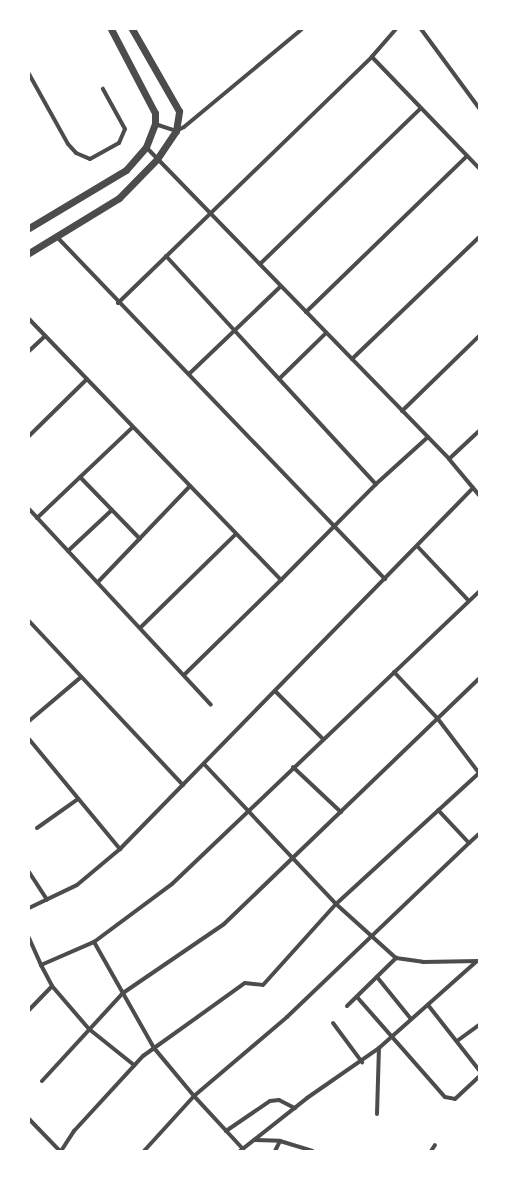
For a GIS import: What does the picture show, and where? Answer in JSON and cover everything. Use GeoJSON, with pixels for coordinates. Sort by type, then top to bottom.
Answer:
{"type":"FeatureCollection","features":[{"type":"Feature","properties":{"kind":"street"},"geometry":{"type":"LineString","coordinates":[[29,228],[126,170],[146,147],[155,124],[155,113],[140,78],[111,29]]}},
{"type":"Feature","properties":{"kind":"street"},"geometry":{"type":"LineString","coordinates":[[132,29],[179,111],[176,131]]}},
{"type":"Feature","properties":{"kind":"street"},"geometry":{"type":"LineString","coordinates":[[29,253],[119,198],[157,159],[176,131],[197,118],[302,29]]}},
{"type":"Feature","properties":{"kind":"street"},"geometry":{"type":"LineString","coordinates":[[118,303],[372,57],[396,29]]}},
{"type":"Feature","properties":{"kind":"street"},"geometry":{"type":"LineString","coordinates":[[420,29],[479,108]]}},
{"type":"Feature","properties":{"kind":"street"},"geometry":{"type":"LineString","coordinates":[[372,57],[479,168]]}},
{"type":"Feature","properties":{"kind":"street"},"geometry":{"type":"LineString","coordinates":[[29,74],[68,144],[76,154],[90,159],[119,143],[125,129],[103,89]]}},
{"type":"Feature","properties":{"kind":"street"},"geometry":{"type":"LineString","coordinates":[[260,264],[421,108]]}},
{"type":"Feature","properties":{"kind":"street"},"geometry":{"type":"LineString","coordinates":[[155,124],[176,131]]}},
{"type":"Feature","properties":{"kind":"street"},"geometry":{"type":"LineString","coordinates":[[146,147],[428,437],[449,459],[479,495]]}},
{"type":"Feature","properties":{"kind":"street"},"geometry":{"type":"LineString","coordinates":[[306,312],[468,156]]}},
{"type":"Feature","properties":{"kind":"street"},"geometry":{"type":"LineString","coordinates":[[57,237],[118,303],[189,374],[385,579]]}},
{"type":"Feature","properties":{"kind":"street"},"geometry":{"type":"LineString","coordinates":[[352,359],[479,237]]}},
{"type":"Feature","properties":{"kind":"street"},"geometry":{"type":"LineString","coordinates":[[166,256],[376,484]]}},
{"type":"Feature","properties":{"kind":"street"},"geometry":{"type":"LineString","coordinates":[[189,374],[281,286]]}},
{"type":"Feature","properties":{"kind":"street"},"geometry":{"type":"LineString","coordinates":[[29,319],[281,580]]}},
{"type":"Feature","properties":{"kind":"street"},"geometry":{"type":"LineString","coordinates":[[279,379],[326,333]]}},
{"type":"Feature","properties":{"kind":"street"},"geometry":{"type":"LineString","coordinates":[[29,351],[45,336]]}},
{"type":"Feature","properties":{"kind":"street"},"geometry":{"type":"LineString","coordinates":[[402,411],[479,336]]}},
{"type":"Feature","properties":{"kind":"street"},"geometry":{"type":"LineString","coordinates":[[29,436],[87,379]]}},
{"type":"Feature","properties":{"kind":"street"},"geometry":{"type":"LineString","coordinates":[[37,518],[133,427]]}},
{"type":"Feature","properties":{"kind":"street"},"geometry":{"type":"LineString","coordinates":[[449,459],[479,431]]}},
{"type":"Feature","properties":{"kind":"street"},"geometry":{"type":"LineString","coordinates":[[185,674],[376,484],[428,437]]}},
{"type":"Feature","properties":{"kind":"street"},"geometry":{"type":"LineString","coordinates":[[80,477],[140,539]]}},
{"type":"Feature","properties":{"kind":"street"},"geometry":{"type":"LineString","coordinates":[[98,582],[190,486]]}},
{"type":"Feature","properties":{"kind":"street"},"geometry":{"type":"LineString","coordinates":[[29,908],[77,885],[120,849],[276,692],[473,488]]}},
{"type":"Feature","properties":{"kind":"street"},"geometry":{"type":"LineString","coordinates":[[29,509],[185,674],[211,705]]}},
{"type":"Feature","properties":{"kind":"street"},"geometry":{"type":"LineString","coordinates":[[68,551],[112,510]]}},
{"type":"Feature","properties":{"kind":"street"},"geometry":{"type":"LineString","coordinates":[[141,628],[236,534]]}},
{"type":"Feature","properties":{"kind":"street"},"geometry":{"type":"LineString","coordinates":[[418,546],[470,600]]}},
{"type":"Feature","properties":{"kind":"street"},"geometry":{"type":"LineString","coordinates":[[41,965],[94,942],[172,884],[293,767],[479,592]]}},
{"type":"Feature","properties":{"kind":"street"},"geometry":{"type":"LineString","coordinates":[[29,621],[183,785]]}},
{"type":"Feature","properties":{"kind":"street"},"geometry":{"type":"LineString","coordinates":[[29,1119],[61,1151],[74,1131],[134,1065],[154,1048],[245,983],[264,985],[336,904],[479,773],[438,719],[394,672]]}},
{"type":"Feature","properties":{"kind":"street"},"geometry":{"type":"LineString","coordinates":[[29,721],[81,676]]}},
{"type":"Feature","properties":{"kind":"street"},"geometry":{"type":"LineString","coordinates":[[42,1082],[123,992],[224,924],[479,679]]}},
{"type":"Feature","properties":{"kind":"street"},"geometry":{"type":"LineString","coordinates":[[276,692],[323,739]]}},
{"type":"Feature","properties":{"kind":"street"},"geometry":{"type":"LineString","coordinates":[[29,739],[120,849]]}},
{"type":"Feature","properties":{"kind":"street"},"geometry":{"type":"LineString","coordinates":[[204,764],[336,904],[369,937],[396,958],[423,962],[478,961]]}},
{"type":"Feature","properties":{"kind":"street"},"geometry":{"type":"LineString","coordinates":[[293,767],[341,812]]}},
{"type":"Feature","properties":{"kind":"street"},"geometry":{"type":"LineString","coordinates":[[37,828],[78,799]]}},
{"type":"Feature","properties":{"kind":"street"},"geometry":{"type":"LineString","coordinates":[[438,810],[469,843]]}},
{"type":"Feature","properties":{"kind":"street"},"geometry":{"type":"LineString","coordinates":[[144,1151],[194,1096],[287,1017],[369,937],[479,834]]}},
{"type":"Feature","properties":{"kind":"street"},"geometry":{"type":"LineString","coordinates":[[29,872],[47,900]]}},
{"type":"Feature","properties":{"kind":"street"},"geometry":{"type":"LineString","coordinates":[[29,938],[52,986],[89,1029],[134,1065]]}},
{"type":"Feature","properties":{"kind":"street"},"geometry":{"type":"LineString","coordinates":[[94,942],[154,1048],[242,1150],[295,1108],[362,1062],[478,961]]}},
{"type":"Feature","properties":{"kind":"street"},"geometry":{"type":"LineString","coordinates":[[347,1006],[396,958]]}},
{"type":"Feature","properties":{"kind":"street"},"geometry":{"type":"LineString","coordinates":[[377,977],[411,1019]]}},
{"type":"Feature","properties":{"kind":"street"},"geometry":{"type":"LineString","coordinates":[[29,1010],[52,986]]}},
{"type":"Feature","properties":{"kind":"street"},"geometry":{"type":"LineString","coordinates":[[356,997],[451,1100],[479,1077]]}},
{"type":"Feature","properties":{"kind":"street"},"geometry":{"type":"LineString","coordinates":[[428,1005],[479,1070]]}},
{"type":"Feature","properties":{"kind":"street"},"geometry":{"type":"LineString","coordinates":[[333,1023],[362,1062]]}},
{"type":"Feature","properties":{"kind":"street"},"geometry":{"type":"LineString","coordinates":[[457,1041],[479,1025]]}},
{"type":"Feature","properties":{"kind":"street"},"geometry":{"type":"LineString","coordinates":[[377,1114],[379,1048]]}},
{"type":"Feature","properties":{"kind":"street"},"geometry":{"type":"LineString","coordinates":[[226,1131],[270,1101],[279,1100],[295,1108]]}},
{"type":"Feature","properties":{"kind":"street"},"geometry":{"type":"LineString","coordinates":[[255,1140],[280,1141],[312,1151]]}},
{"type":"Feature","properties":{"kind":"street"},"geometry":{"type":"LineString","coordinates":[[276,1151],[280,1141]]}},
{"type":"Feature","properties":{"kind":"street"},"geometry":{"type":"LineString","coordinates":[[431,1151],[435,1145]]}}]}
